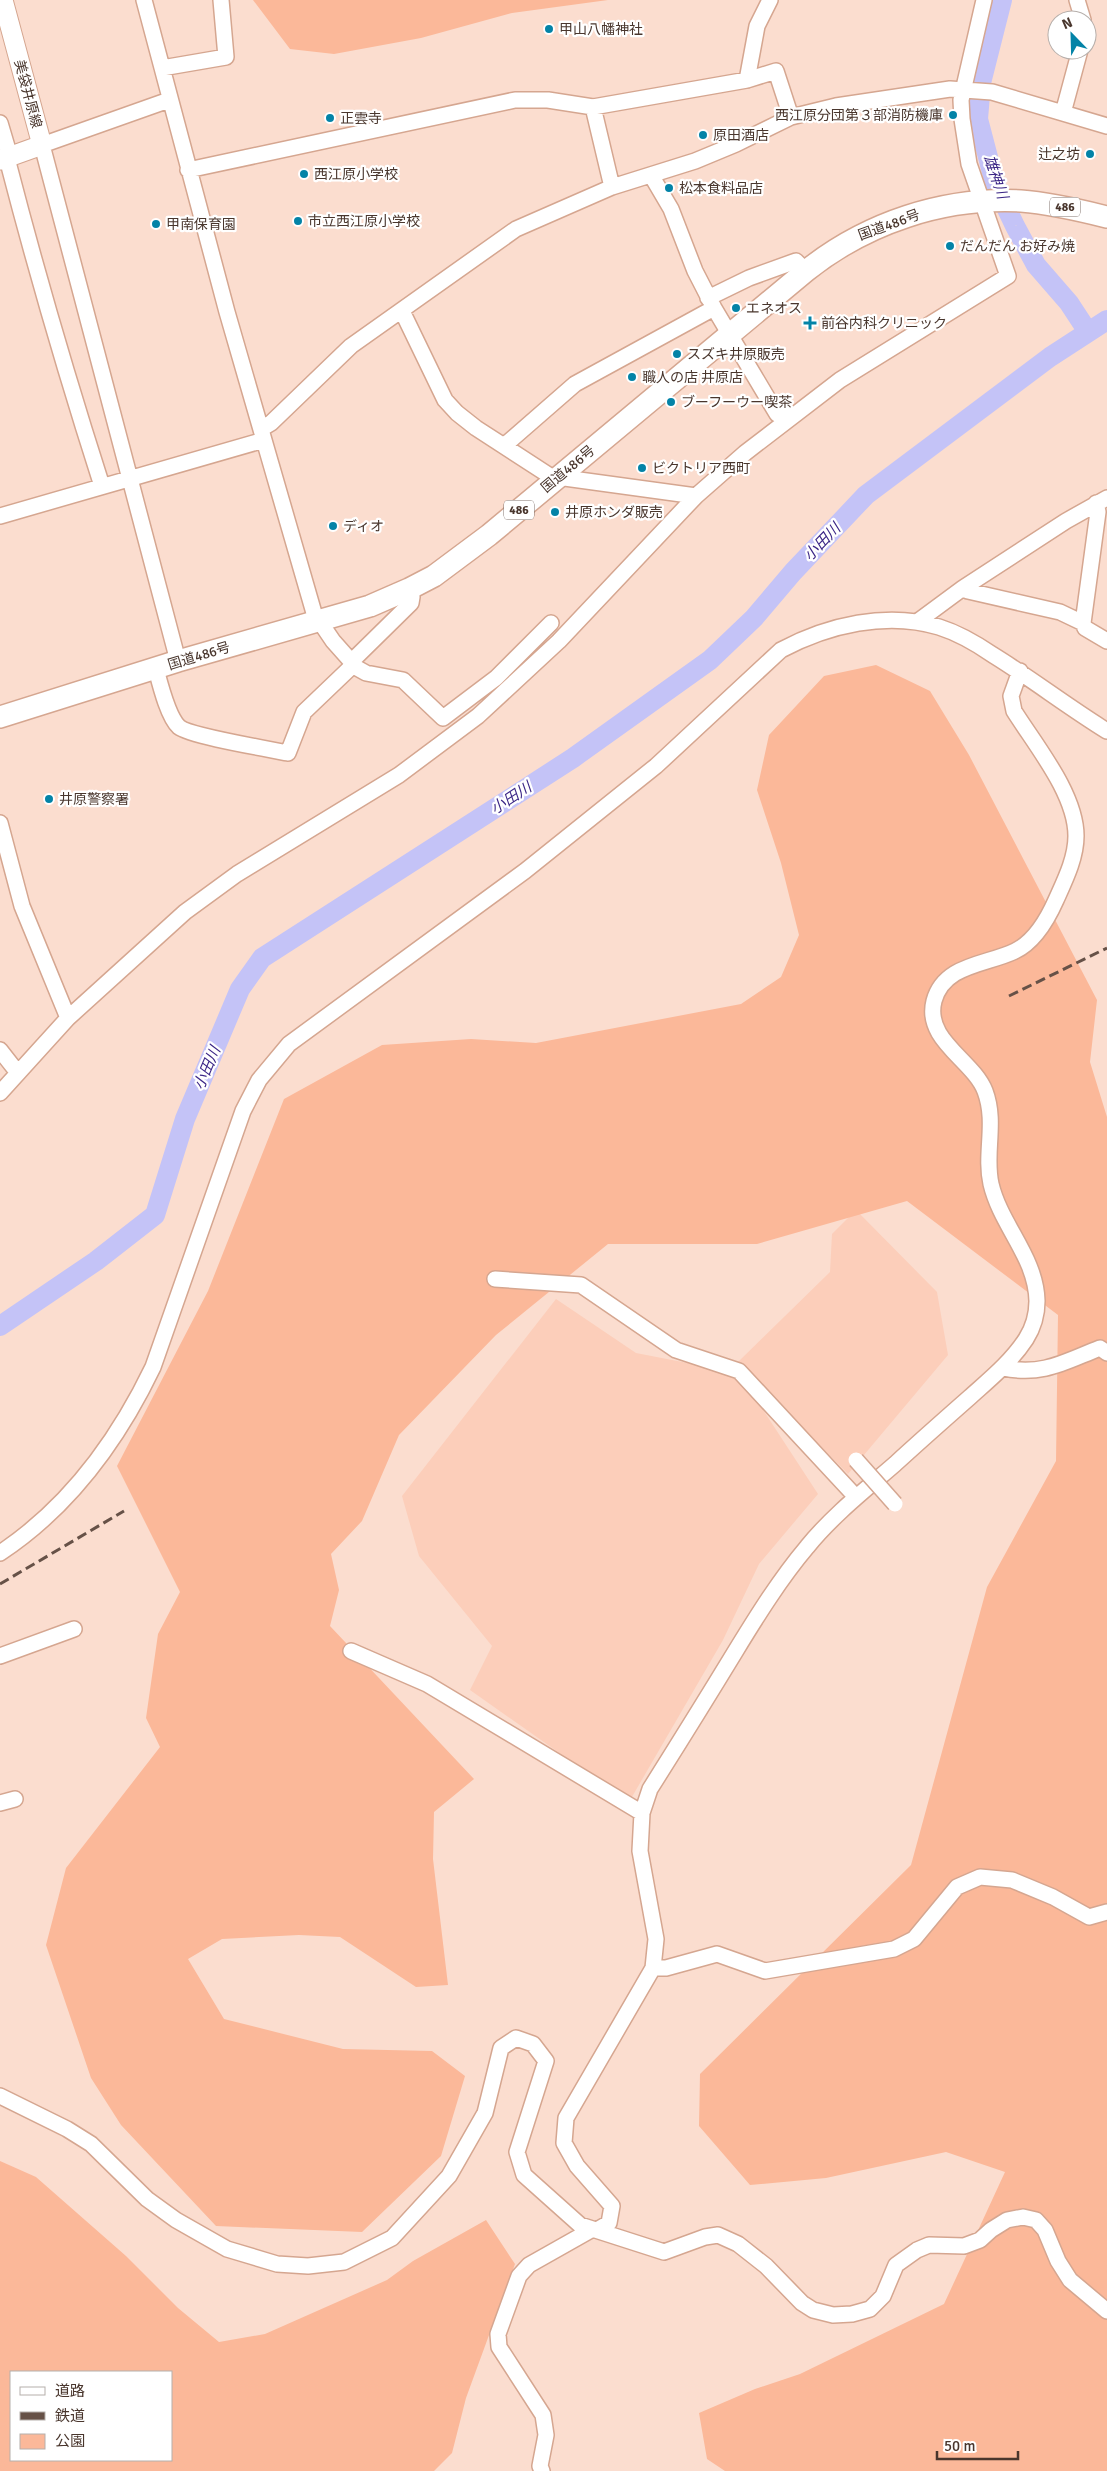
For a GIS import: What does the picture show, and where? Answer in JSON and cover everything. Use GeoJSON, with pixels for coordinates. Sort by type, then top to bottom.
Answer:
{"type":"FeatureCollection","features":[{"type":"Feature","properties":{"kind":"highway","name":"国道486号"},"geometry":{"type":"LineString","coordinates":[[0,717],[178,661],[370,606],[409,590],[462,556],[806,271],[848,241],[891,222],[934,209],[984,202],[1021,201],[1059,206],[1107,217]]}},
{"type":"Feature","properties":{"kind":"main road","name":"美袋井原線"},"geometry":{"type":"LineString","coordinates":[[3,0],[42,145],[4,159]]}},
{"type":"Feature","properties":{"kind":"street"},"geometry":{"type":"LineString","coordinates":[[144,0],[188,170],[314,613],[352,664],[366,673],[403,680],[445,721]]}},
{"type":"Feature","properties":{"kind":"street"},"geometry":{"type":"LineString","coordinates":[[162,68],[226,58],[221,0]]}},
{"type":"Feature","properties":{"kind":"street"},"geometry":{"type":"LineString","coordinates":[[747,80],[757,26],[770,0]]}},
{"type":"Feature","properties":{"kind":"street"},"geometry":{"type":"LineString","coordinates":[[0,1092],[68,1018],[142,949],[210,893],[237,874],[390,780],[478,716],[559,641],[696,496],[794,414],[878,355],[1008,276],[968,155],[961,109],[984,0]]}},
{"type":"Feature","properties":{"kind":"street"},"geometry":{"type":"LineString","coordinates":[[1063,113],[1077,60]]}},
{"type":"Feature","properties":{"kind":"street"},"geometry":{"type":"LineString","coordinates":[[188,170],[515,100],[548,100],[593,107],[747,80],[776,71],[791,118]]}},
{"type":"Feature","properties":{"kind":"street"},"geometry":{"type":"LineString","coordinates":[[0,516],[129,478],[263,434],[271,423],[352,346],[516,229],[612,187],[736,144],[791,118],[836,106],[950,89],[992,92],[1107,126]]}},
{"type":"Feature","properties":{"kind":"street"},"geometry":{"type":"LineString","coordinates":[[169,100],[42,145],[178,661]]}},
{"type":"Feature","properties":{"kind":"street"},"geometry":{"type":"LineString","coordinates":[[593,107],[612,187]]}},
{"type":"Feature","properties":{"kind":"street"},"geometry":{"type":"LineString","coordinates":[[0,123],[4,159],[14,185],[58,347],[102,486]]}},
{"type":"Feature","properties":{"kind":"street"},"geometry":{"type":"LineString","coordinates":[[651,175],[671,209],[695,271],[711,303],[777,414],[794,414]]}},
{"type":"Feature","properties":{"kind":"street"},"geometry":{"type":"LineString","coordinates":[[505,445],[575,384],[711,303],[749,278],[796,261],[806,271]]}},
{"type":"Feature","properties":{"kind":"street"},"geometry":{"type":"LineString","coordinates":[[402,311],[445,400],[457,414],[550,476],[696,496]]}},
{"type":"Feature","properties":{"kind":"street"},"geometry":{"type":"LineString","coordinates":[[917,622],[963,588],[1102,501]]}},
{"type":"Feature","properties":{"kind":"street"},"geometry":{"type":"LineString","coordinates":[[1083,623],[1098,512],[1102,501]]}},
{"type":"Feature","properties":{"kind":"street"},"geometry":{"type":"LineString","coordinates":[[963,588],[968,592],[1060,612],[1083,623],[1086,628],[1107,641]]}},
{"type":"Feature","properties":{"kind":"street"},"geometry":{"type":"LineString","coordinates":[[156,669],[171,715],[179,727],[198,734],[288,753],[304,712],[349,669],[411,603],[412,597],[409,590]]}},
{"type":"Feature","properties":{"kind":"street"},"geometry":{"type":"LineString","coordinates":[[0,1553],[23,1538],[67,1498],[105,1450],[134,1407],[153,1367],[243,1111],[259,1080],[289,1044],[525,871],[656,766],[781,650],[833,627],[860,622],[917,622],[941,627],[976,644],[1020,671],[1072,709],[1107,731]]}},
{"type":"Feature","properties":{"kind":"street"},"geometry":{"type":"LineString","coordinates":[[430,752],[445,721],[496,678],[551,623]]}},
{"type":"Feature","properties":{"kind":"street"},"geometry":{"type":"LineString","coordinates":[[525,648],[559,641]]}},
{"type":"Feature","properties":{"kind":"street"},"geometry":{"type":"LineString","coordinates":[[623,2238],[621,2224],[612,2206],[577,2166],[564,2143],[566,2118],[653,1968],[656,1939],[640,1851],[642,1812],[650,1789],[757,1617],[807,1546],[856,1497],[1003,1368],[1026,1339],[1034,1324],[1037,1302],[1034,1275],[1025,1254],[1003,1218],[991,1182],[991,1114],[984,1088],[944,1041],[937,1028],[933,1007],[937,992],[946,979],[961,969],[986,963],[1019,950],[1039,929],[1052,908],[1071,862],[1076,837],[1071,807],[1064,792],[1014,711],[1011,696],[1020,671]]}},
{"type":"Feature","properties":{"kind":"street"},"geometry":{"type":"LineString","coordinates":[[445,721],[478,716]]}},
{"type":"Feature","properties":{"kind":"street"},"geometry":{"type":"LineString","coordinates":[[0,823],[22,906],[68,1018]]}},
{"type":"Feature","properties":{"kind":"street"},"geometry":{"type":"LineString","coordinates":[[0,1050],[18,1072]]}},
{"type":"Feature","properties":{"kind":"street"},"geometry":{"type":"LineString","coordinates":[[495,1279],[581,1285],[676,1350],[739,1371],[856,1497]]}},
{"type":"Feature","properties":{"kind":"street"},"geometry":{"type":"LineString","coordinates":[[1003,1368],[1020,1371],[1046,1370],[1100,1348],[1107,1353]]}},
{"type":"Feature","properties":{"kind":"street"},"geometry":{"type":"LineString","coordinates":[[856,1460],[895,1504]]}},
{"type":"Feature","properties":{"kind":"street"},"geometry":{"type":"LineString","coordinates":[[0,1656],[74,1629]]}},
{"type":"Feature","properties":{"kind":"street"},"geometry":{"type":"LineString","coordinates":[[351,1651],[426,1684],[642,1812]]}},
{"type":"Feature","properties":{"kind":"street"},"geometry":{"type":"LineString","coordinates":[[0,1803],[15,1799]]}},
{"type":"Feature","properties":{"kind":"street"},"geometry":{"type":"LineString","coordinates":[[653,1968],[666,1968],[717,1954],[765,1971],[894,1949],[914,1939],[957,1887],[980,1877],[1012,1880],[1053,1897],[1089,1917],[1107,1912]]}},
{"type":"Feature","properties":{"kind":"street"},"geometry":{"type":"LineString","coordinates":[[0,2096],[67,2129],[91,2144],[147,2199],[176,2220],[227,2249],[277,2264],[308,2266],[344,2262],[392,2238],[449,2176],[485,2113],[501,2048],[516,2038],[533,2044],[546,2060],[517,2152],[524,2174],[570,2218],[594,2230],[664,2252],[705,2237],[718,2235],[738,2244],[759,2261],[802,2303],[813,2310],[833,2315],[852,2314],[870,2309],[883,2296],[896,2266],[917,2250],[929,2245],[964,2246],[980,2240],[1007,2220],[1022,2218],[1036,2220],[1045,2230],[1058,2261],[1070,2280],[1107,2311]]}},
{"type":"Feature","properties":{"kind":"street"},"geometry":{"type":"LineString","coordinates":[[542,2471],[540,2466],[546,2435],[542,2415],[499,2347],[498,2334],[520,2276],[529,2265],[609,2222],[612,2206]]}},
{"type":"Feature","properties":{"kind":"shaded area"},"geometry":{"type":"Polygon","coordinates":[[[856,1210],[937,1292],[948,1355],[848,1474],[738,1362],[830,1272],[832,1234],[856,1210]]]}},
{"type":"Feature","properties":{"kind":"shaded area"},"geometry":{"type":"Polygon","coordinates":[[[556,1299],[636,1353],[739,1373],[818,1494],[759,1564],[723,1640],[629,1802],[470,1690],[492,1646],[419,1556],[402,1496],[556,1299]]]}},
{"type":"Feature","properties":{"kind":"green space"},"geometry":{"type":"Polygon","coordinates":[[[253,0],[608,0],[512,13],[421,38],[334,54],[290,49],[253,0]]]}},
{"type":"Feature","properties":{"kind":"green space"},"geometry":{"type":"Polygon","coordinates":[[[876,665],[930,691],[969,755],[1097,1000],[1090,1062],[1107,1117],[1107,2471],[725,2471],[707,2459],[699,2413],[755,2389],[800,2374],[944,2304],[1005,2172],[946,2152],[826,2178],[750,2185],[699,2126],[700,2074],[911,1865],[987,1587],[1056,1461],[1058,1315],[907,1201],[757,1244],[608,1244],[496,1335],[399,1435],[362,1521],[331,1554],[339,1590],[330,1626],[474,1779],[434,1812],[433,1859],[448,1985],[416,1987],[340,1937],[299,1935],[222,1939],[188,1959],[224,2019],[343,2049],[432,2051],[465,2076],[441,2156],[362,2232],[216,2226],[121,2125],[91,2078],[46,1945],[66,1868],[160,1747],[146,1718],[158,1634],[180,1592],[117,1466],[208,1291],[284,1099],[382,1045],[471,1039],[536,1043],[741,1004],[781,977],[799,935],[781,863],[757,790],[769,735],[824,676],[876,665]]]}},
{"type":"Feature","properties":{"kind":"green space"},"geometry":{"type":"Polygon","coordinates":[[[0,2161],[36,2177],[126,2256],[178,2308],[219,2342],[265,2334],[387,2280],[413,2261],[486,2220],[515,2264],[466,2398],[452,2453],[434,2471],[0,2471],[0,2161]]]}},
{"type":"Feature","properties":{"kind":"waterway","name":"雄神川"},"geometry":{"type":"LineString","coordinates":[[1002,0],[981,83],[978,119],[995,184],[1015,226],[1036,265],[1069,303],[1088,332]]}},
{"type":"Feature","properties":{"kind":"waterway","name":"小田川"},"geometry":{"type":"LineString","coordinates":[[0,1326],[96,1261],[155,1215],[185,1119],[240,989],[262,958],[573,758],[710,660],[754,618],[793,572],[866,495],[1050,357],[1107,320]]}},
{"type":"Feature","properties":{"kind":"railway"},"geometry":{"type":"LineString","coordinates":[[1009,996],[1107,948]]}},
{"type":"Feature","properties":{"kind":"railway"},"geometry":{"type":"LineString","coordinates":[[0,1584],[124,1511]]}},
{"type":"Feature","properties":{"kind":"place","name":"甲山八幡神社"},"geometry":{"type":"Point","coordinates":[549,29]}},
{"type":"Feature","properties":{"kind":"place","name":"西江原分団第３部消防機庫"},"geometry":{"type":"Point","coordinates":[953,115]}},
{"type":"Feature","properties":{"kind":"place","name":"正雲寺"},"geometry":{"type":"Point","coordinates":[330,118]}},
{"type":"Feature","properties":{"kind":"place","name":"原田酒店"},"geometry":{"type":"Point","coordinates":[703,135]}},
{"type":"Feature","properties":{"kind":"place","name":"辻之坊"},"geometry":{"type":"Point","coordinates":[1090,154]}},
{"type":"Feature","properties":{"kind":"place","name":"西江原小学校"},"geometry":{"type":"Point","coordinates":[304,174]}},
{"type":"Feature","properties":{"kind":"place","name":"松本食料品店"},"geometry":{"type":"Point","coordinates":[669,188]}},
{"type":"Feature","properties":{"kind":"place","name":"市立西江原小学校"},"geometry":{"type":"Point","coordinates":[298,221]}},
{"type":"Feature","properties":{"kind":"place","name":"甲南保育園"},"geometry":{"type":"Point","coordinates":[156,224]}},
{"type":"Feature","properties":{"kind":"place","name":"だんだん お好み焼"},"geometry":{"type":"Point","coordinates":[950,246]}},
{"type":"Feature","properties":{"kind":"place","name":"エネオス"},"geometry":{"type":"Point","coordinates":[736,308]}},
{"type":"Feature","properties":{"kind":"place","name":"前谷内科クリニック"},"geometry":{"type":"Point","coordinates":[810,323]}},
{"type":"Feature","properties":{"kind":"place","name":"スズキ井原販売"},"geometry":{"type":"Point","coordinates":[677,354]}},
{"type":"Feature","properties":{"kind":"place","name":"職人の店 井原店"},"geometry":{"type":"Point","coordinates":[632,377]}},
{"type":"Feature","properties":{"kind":"place","name":"ブーフーウー喫茶"},"geometry":{"type":"Point","coordinates":[671,402]}},
{"type":"Feature","properties":{"kind":"place","name":"ビクトリア西町"},"geometry":{"type":"Point","coordinates":[642,468]}},
{"type":"Feature","properties":{"kind":"place","name":"井原ホンダ販売"},"geometry":{"type":"Point","coordinates":[555,512]}},
{"type":"Feature","properties":{"kind":"place","name":"ディオ"},"geometry":{"type":"Point","coordinates":[333,526]}},
{"type":"Feature","properties":{"kind":"place","name":"井原警察署"},"geometry":{"type":"Point","coordinates":[49,799]}}]}
